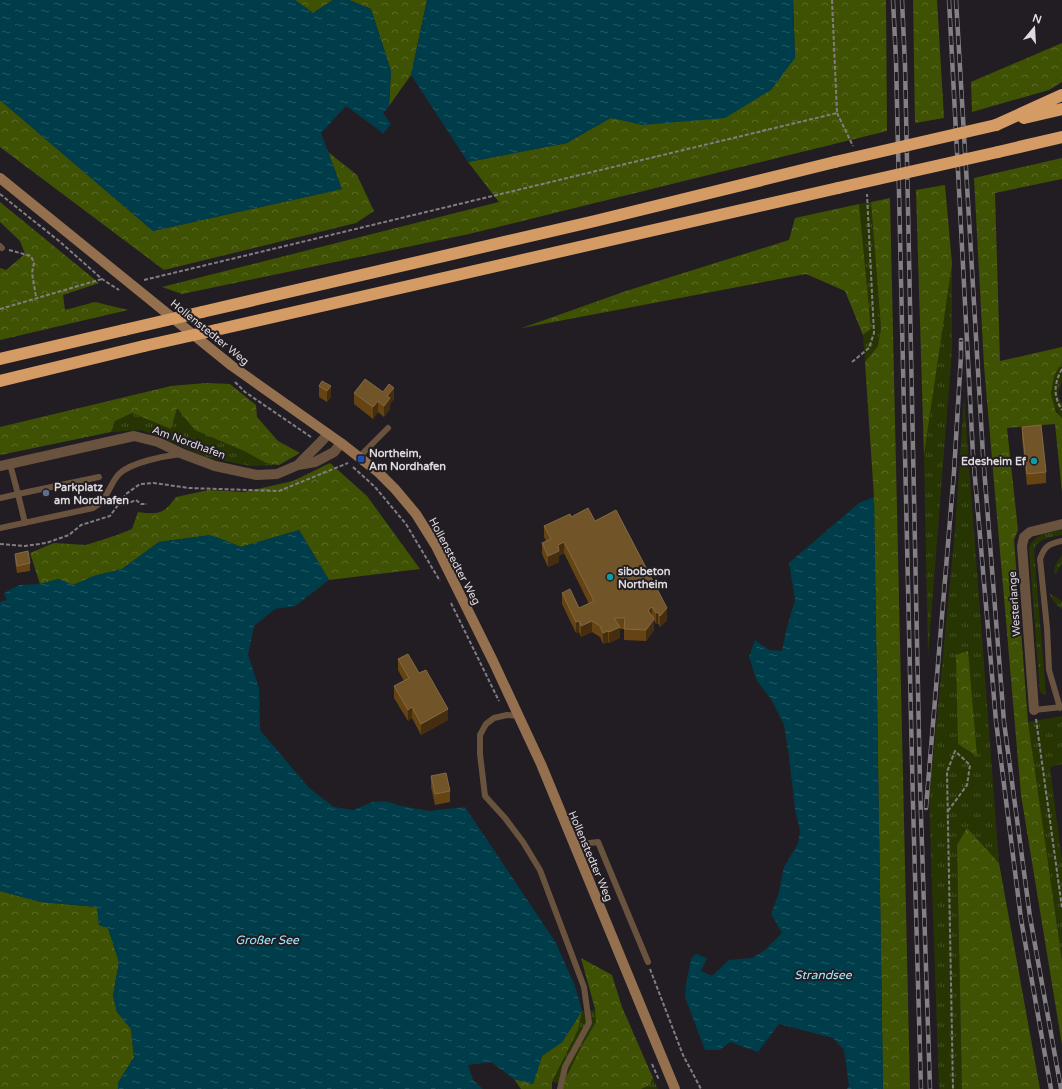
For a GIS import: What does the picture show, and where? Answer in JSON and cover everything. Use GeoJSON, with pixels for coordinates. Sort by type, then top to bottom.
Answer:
{"type":"FeatureCollection","features":[{"type":"Feature","properties":{"kind":"highway"},"geometry":{"type":"LineString","coordinates":[[996,125],[1062,95]]}},
{"type":"Feature","properties":{"kind":"highway"},"geometry":{"type":"LineString","coordinates":[[0,359],[595,221],[1062,109]]}},
{"type":"Feature","properties":{"kind":"highway"},"geometry":{"type":"LineString","coordinates":[[0,381],[144,346],[1062,137]]}},
{"type":"Feature","properties":{"kind":"main road","name":"Hollenstedter Weg"},"geometry":{"type":"LineString","coordinates":[[0,178],[232,366],[341,443],[378,472],[395,489],[416,514],[436,546],[493,661],[541,764],[676,1089]]}},
{"type":"Feature","properties":{"kind":"street","name":"Am Nordhafen"},"geometry":{"type":"LineString","coordinates":[[298,466],[328,434]]}},
{"type":"Feature","properties":{"kind":"street","name":"Am Nordhafen"},"geometry":{"type":"LineString","coordinates":[[5,465],[134,436],[158,442],[183,454],[215,466],[257,475],[277,474],[298,466],[315,462],[334,452],[341,443]]}},
{"type":"Feature","properties":{"kind":"street","name":"Westerlange"},"geometry":{"type":"LineString","coordinates":[[1034,710],[1022,546],[1024,537],[1030,532],[1062,524]]}},
{"type":"Feature","properties":{"kind":"lane"},"geometry":{"type":"LineString","coordinates":[[359,457],[388,428]]}},
{"type":"Feature","properties":{"kind":"lane"},"geometry":{"type":"LineString","coordinates":[[0,528],[93,508],[101,503],[117,477],[127,468],[161,456],[183,454]]}},
{"type":"Feature","properties":{"kind":"lane"},"geometry":{"type":"LineString","coordinates":[[5,465],[18,494],[24,523]]}},
{"type":"Feature","properties":{"kind":"lane"},"geometry":{"type":"LineString","coordinates":[[0,498],[99,477]]}},
{"type":"Feature","properties":{"kind":"lane"},"geometry":{"type":"LineString","coordinates":[[1034,710],[1061,708],[1049,670],[1047,628],[1040,558],[1043,551],[1050,544],[1062,541]]}},
{"type":"Feature","properties":{"kind":"lane"},"geometry":{"type":"LineString","coordinates":[[519,716],[507,715],[494,718],[486,724],[480,734],[480,754],[485,796],[505,818],[523,842],[540,870],[584,987],[589,1023],[565,1068],[560,1089]]}},
{"type":"Feature","properties":{"kind":"lane"},"geometry":{"type":"LineString","coordinates":[[574,845],[598,842],[648,962]]}},
{"type":"Feature","properties":{"kind":"path"},"geometry":{"type":"LineString","coordinates":[[832,0],[837,113],[853,146]]}},
{"type":"Feature","properties":{"kind":"path"},"geometry":{"type":"LineString","coordinates":[[131,284],[837,113]]}},
{"type":"Feature","properties":{"kind":"path"},"geometry":{"type":"LineString","coordinates":[[852,362],[869,348],[874,333],[867,188]]}},
{"type":"Feature","properties":{"kind":"path"},"geometry":{"type":"LineString","coordinates":[[0,194],[59,241],[102,278],[122,291]]}},
{"type":"Feature","properties":{"kind":"path"},"geometry":{"type":"LineString","coordinates":[[1,247],[31,256],[34,263],[32,273],[36,298]]}},
{"type":"Feature","properties":{"kind":"path"},"geometry":{"type":"LineString","coordinates":[[0,309],[102,278]]}},
{"type":"Feature","properties":{"kind":"path"},"geometry":{"type":"LineString","coordinates":[[1062,369],[1055,387],[1056,397],[1062,410]]}},
{"type":"Feature","properties":{"kind":"path"},"geometry":{"type":"LineString","coordinates":[[234,382],[245,392],[320,444]]}},
{"type":"Feature","properties":{"kind":"path"},"geometry":{"type":"LineString","coordinates":[[334,452],[375,487],[406,524],[441,583]]}},
{"type":"Feature","properties":{"kind":"path"},"geometry":{"type":"LineString","coordinates":[[0,544],[25,546],[46,543],[69,535],[81,525],[110,516],[126,494],[140,484],[154,483],[189,488],[279,491],[348,463]]}},
{"type":"Feature","properties":{"kind":"path"},"geometry":{"type":"LineString","coordinates":[[119,505],[124,505],[136,500],[141,504],[147,504]]}},
{"type":"Feature","properties":{"kind":"path"},"geometry":{"type":"LineString","coordinates":[[448,597],[495,695],[507,715]]}},
{"type":"Feature","properties":{"kind":"path"},"geometry":{"type":"LineString","coordinates":[[1034,710],[1062,908]]}},
{"type":"Feature","properties":{"kind":"path"},"geometry":{"type":"LineString","coordinates":[[948,811],[967,785],[970,765],[955,750],[947,772],[952,1089]]}},
{"type":"Feature","properties":{"kind":"path"},"geometry":{"type":"LineString","coordinates":[[648,962],[684,1055],[701,1089]]}},
{"type":"Feature","properties":{"kind":"path"},"geometry":{"type":"LineString","coordinates":[[650,1060],[661,1084]]}},
{"type":"Feature","properties":{"kind":"green space"},"geometry":{"type":"Polygon","coordinates":[[[295,0],[333,0],[313,13],[295,0]]]}},
{"type":"Feature","properties":{"kind":"green space"},"geometry":{"type":"Polygon","coordinates":[[[349,0],[427,0],[411,75],[389,106],[391,71],[371,9],[349,0]]]}},
{"type":"Feature","properties":{"kind":"green space"},"geometry":{"type":"Polygon","coordinates":[[[793,0],[886,0],[887,131],[469,234],[182,294],[162,287],[499,202],[468,162],[567,143],[611,117],[643,125],[795,58],[793,0]]]}},
{"type":"Feature","properties":{"kind":"green space"},"geometry":{"type":"Polygon","coordinates":[[[913,0],[937,0],[944,118],[915,123],[913,0]]]}},
{"type":"Feature","properties":{"kind":"green space"},"geometry":{"type":"Polygon","coordinates":[[[1062,43],[1062,82],[1049,90],[972,112],[971,82],[1062,43]]]}},
{"type":"Feature","properties":{"kind":"green space"},"geometry":{"type":"Polygon","coordinates":[[[0,100],[153,231],[342,189],[328,152],[357,175],[374,211],[356,223],[164,270],[0,147],[0,100]]]}},
{"type":"Feature","properties":{"kind":"green space"},"geometry":{"type":"Polygon","coordinates":[[[1062,158],[1062,179],[995,193],[1000,361],[1062,347],[1062,362],[1054,376],[1051,394],[1056,412],[1062,418],[1062,493],[1055,424],[1007,428],[1018,530],[1014,540],[1028,722],[1062,961],[1062,1045],[1021,795],[984,366],[974,178],[1062,158]]]}},
{"type":"Feature","properties":{"kind":"green space"},"geometry":{"type":"Polygon","coordinates":[[[945,185],[952,264],[924,455],[916,190],[945,185]]]}},
{"type":"Feature","properties":{"kind":"green space"},"geometry":{"type":"Polygon","coordinates":[[[890,198],[910,1089],[883,1089],[874,497],[865,362],[878,346],[881,328],[871,202],[890,198]]]}},
{"type":"Feature","properties":{"kind":"green space"},"geometry":{"type":"Polygon","coordinates":[[[0,202],[99,283],[63,295],[65,310],[95,302],[128,310],[0,340],[0,268],[6,270],[25,254],[20,241],[0,222],[0,202]]]}},
{"type":"Feature","properties":{"kind":"green space"},"geometry":{"type":"Polygon","coordinates":[[[871,202],[881,328],[878,346],[865,362],[863,335],[871,329],[859,204],[871,202]]]}},
{"type":"Feature","properties":{"kind":"green space"},"geometry":{"type":"Polygon","coordinates":[[[859,204],[871,329],[863,335],[845,291],[806,274],[522,328],[626,291],[789,240],[795,218],[859,204]]]}},
{"type":"Feature","properties":{"kind":"green space"},"geometry":{"type":"Polygon","coordinates":[[[952,264],[952,350],[928,656],[924,455],[952,264]]]}},
{"type":"Feature","properties":{"kind":"green space"},"geometry":{"type":"Polygon","coordinates":[[[1062,362],[1062,379],[1058,394],[1062,405],[1062,418],[1056,409],[1052,398],[1052,382],[1057,369],[1062,362]]]}},
{"type":"Feature","properties":{"kind":"green space"},"geometry":{"type":"Polygon","coordinates":[[[206,383],[230,384],[256,405],[257,417],[278,441],[300,453],[279,465],[266,463],[244,451],[195,430],[177,408],[171,429],[132,413],[115,421],[111,432],[0,455],[0,427],[171,386],[206,383]]]}},
{"type":"Feature","properties":{"kind":"green space"},"geometry":{"type":"Polygon","coordinates":[[[964,399],[999,863],[967,828],[957,845],[962,1089],[939,1089],[929,799],[955,531],[964,399]]]}},
{"type":"Feature","properties":{"kind":"green space"},"geometry":{"type":"Polygon","coordinates":[[[176,407],[220,440],[266,463],[279,465],[250,466],[206,457],[141,430],[111,432],[115,421],[132,413],[171,429],[176,407]]]}},
{"type":"Feature","properties":{"kind":"green space"},"geometry":{"type":"Polygon","coordinates":[[[330,463],[367,496],[420,569],[329,580],[299,530],[241,547],[211,535],[159,542],[122,569],[94,576],[73,585],[58,579],[40,584],[30,553],[54,543],[86,545],[117,535],[132,529],[138,512],[160,512],[168,507],[176,497],[209,490],[244,492],[293,481],[330,463]]]}},
{"type":"Feature","properties":{"kind":"green space"},"geometry":{"type":"Polygon","coordinates":[[[1062,530],[1062,535],[1045,539],[1038,543],[1034,551],[1046,695],[1042,694],[1040,691],[1029,548],[1031,543],[1038,537],[1047,533],[1062,530]]]}},
{"type":"Feature","properties":{"kind":"green space"},"geometry":{"type":"Polygon","coordinates":[[[1062,555],[1062,563],[1055,575],[1055,567],[1062,555]]]}},
{"type":"Feature","properties":{"kind":"green space"},"geometry":{"type":"Polygon","coordinates":[[[1049,593],[1062,601],[1062,609],[1054,602],[1049,593]]]}},
{"type":"Feature","properties":{"kind":"green space"},"geometry":{"type":"Polygon","coordinates":[[[968,651],[977,756],[958,744],[956,655],[968,651]]]}},
{"type":"Feature","properties":{"kind":"green space"},"geometry":{"type":"Polygon","coordinates":[[[1062,716],[1062,764],[1050,767],[1062,861],[1062,961],[1028,722],[1062,716]]]}},
{"type":"Feature","properties":{"kind":"green space"},"geometry":{"type":"Polygon","coordinates":[[[967,828],[999,863],[1040,1089],[962,1089],[957,845],[967,828]]]}},
{"type":"Feature","properties":{"kind":"green space"},"geometry":{"type":"Polygon","coordinates":[[[0,891],[41,902],[97,907],[99,925],[108,928],[119,962],[113,996],[117,1012],[131,1029],[134,1057],[118,1083],[118,1089],[0,1089],[0,891]]]}},
{"type":"Feature","properties":{"kind":"green space"},"geometry":{"type":"Polygon","coordinates":[[[581,958],[612,975],[622,1007],[653,1078],[650,1085],[641,1089],[563,1089],[563,1084],[580,1049],[596,1022],[595,1009],[581,958]]]}},
{"type":"Feature","properties":{"kind":"green space"},"geometry":{"type":"Polygon","coordinates":[[[595,1010],[596,1022],[580,1049],[563,1084],[552,1082],[578,1030],[582,1011],[595,1010]]]}},
{"type":"Feature","properties":{"kind":"green space"},"geometry":{"type":"Polygon","coordinates":[[[582,1011],[578,1030],[552,1082],[552,1089],[521,1089],[514,1079],[533,1084],[542,1056],[562,1042],[582,1011]]]}},
{"type":"Feature","properties":{"kind":"green space"},"geometry":{"type":"Polygon","coordinates":[[[653,1078],[658,1089],[641,1089],[650,1085],[653,1078]]]}},
{"type":"Feature","properties":{"kind":"water"},"geometry":{"type":"Polygon","coordinates":[[[0,0],[295,0],[313,13],[333,0],[349,0],[371,9],[391,71],[389,106],[383,113],[391,124],[383,134],[346,106],[321,133],[342,189],[153,231],[0,100],[0,0]]]}},
{"type":"Feature","properties":{"kind":"water"},"geometry":{"type":"Polygon","coordinates":[[[427,0],[793,0],[795,58],[771,90],[725,118],[643,125],[611,118],[567,143],[468,162],[411,75],[427,0]]]}},
{"type":"Feature","properties":{"kind":"water","name":"Strandsee"},"geometry":{"type":"Polygon","coordinates":[[[874,497],[883,1089],[847,1089],[849,1086],[844,1050],[833,1038],[779,1024],[758,1052],[730,1042],[720,1050],[705,1050],[685,997],[691,959],[696,954],[707,958],[701,971],[712,976],[729,960],[752,958],[764,951],[782,933],[771,914],[778,896],[784,867],[798,844],[800,831],[795,809],[784,725],[771,699],[757,681],[749,657],[755,640],[769,650],[782,651],[795,600],[789,563],[859,503],[874,497]]]}},
{"type":"Feature","properties":{"kind":"water","name":"Großer See"},"geometry":{"type":"Polygon","coordinates":[[[299,530],[329,580],[295,606],[275,609],[254,626],[248,655],[259,688],[260,730],[309,788],[334,807],[353,810],[373,802],[385,801],[401,806],[429,811],[465,807],[556,943],[575,986],[582,1011],[562,1042],[542,1056],[533,1084],[514,1079],[491,1062],[468,1065],[473,1080],[483,1089],[118,1089],[118,1083],[134,1057],[131,1029],[117,1012],[113,996],[119,962],[108,928],[99,925],[97,907],[41,902],[0,891],[0,602],[7,600],[4,593],[19,585],[40,584],[58,579],[74,585],[94,576],[122,569],[159,542],[211,535],[241,547],[299,530]]]}},
{"type":"Feature","properties":{"kind":"building"},"geometry":{"type":"Polygon","coordinates":[[[365,379],[383,392],[389,384],[394,388],[387,396],[390,398],[384,406],[378,401],[373,407],[354,393],[365,379]]]}},
{"type":"Feature","properties":{"kind":"building"},"geometry":{"type":"Polygon","coordinates":[[[322,381],[331,386],[327,391],[319,386],[322,381]]]}},
{"type":"Feature","properties":{"kind":"building","name":"Edesheim Ef"},"geometry":{"type":"Polygon","coordinates":[[[1041,425],[1046,472],[1027,474],[1022,427],[1041,425]]]}},
{"type":"Feature","properties":{"kind":"building","name":"sibobeton Northeim"},"geometry":{"type":"Polygon","coordinates":[[[588,508],[595,521],[616,510],[667,608],[660,616],[652,607],[648,610],[654,619],[646,630],[624,629],[625,618],[614,618],[620,627],[609,632],[603,633],[600,626],[592,621],[581,626],[579,621],[576,622],[562,593],[570,589],[579,608],[594,601],[564,542],[558,545],[559,551],[548,556],[542,543],[551,539],[544,526],[570,514],[571,517],[588,508]]]}},
{"type":"Feature","properties":{"kind":"building"},"geometry":{"type":"Polygon","coordinates":[[[28,551],[30,563],[17,566],[15,554],[28,551]]]}},
{"type":"Feature","properties":{"kind":"building"},"geometry":{"type":"Polygon","coordinates":[[[408,654],[419,673],[426,670],[448,709],[421,724],[412,707],[408,710],[394,686],[409,678],[398,659],[408,654]]]}},
{"type":"Feature","properties":{"kind":"building"},"geometry":{"type":"Polygon","coordinates":[[[446,773],[450,791],[435,794],[431,776],[446,773]]]}},
{"type":"Feature","properties":{"kind":"railway"},"geometry":{"type":"LineString","coordinates":[[893,0],[896,60],[921,1089]]}},
{"type":"Feature","properties":{"kind":"railway"},"geometry":{"type":"LineString","coordinates":[[902,0],[905,65],[920,786],[930,1089]]}},
{"type":"Feature","properties":{"kind":"railway"},"geometry":{"type":"LineString","coordinates":[[949,0],[973,455],[996,721],[1021,919],[1051,1089]]}},
{"type":"Feature","properties":{"kind":"railway"},"geometry":{"type":"LineString","coordinates":[[956,0],[983,455],[1004,722],[1030,917],[1061,1089]]}},
{"type":"Feature","properties":{"kind":"railway"},"geometry":{"type":"LineString","coordinates":[[926,808],[954,472],[961,340]]}},
{"type":"Feature","properties":{"kind":"place","name":"Northeim, Am Nordhafen"},"geometry":{"type":"Point","coordinates":[361,459]}},
{"type":"Feature","properties":{"kind":"place","name":"Edesheim Ef"},"geometry":{"type":"Point","coordinates":[1034,461]}},
{"type":"Feature","properties":{"kind":"place","name":"Parkplatz am Nordhafen"},"geometry":{"type":"Point","coordinates":[46,493]}},
{"type":"Feature","properties":{"kind":"place","name":"sibobeton Northeim"},"geometry":{"type":"Point","coordinates":[610,577]}}]}
